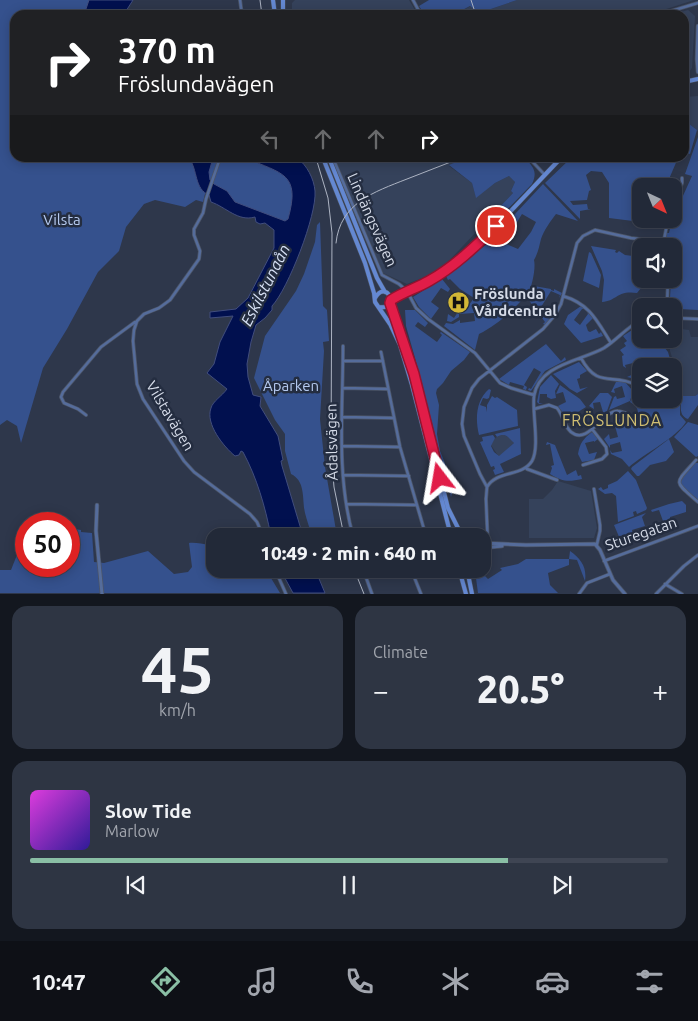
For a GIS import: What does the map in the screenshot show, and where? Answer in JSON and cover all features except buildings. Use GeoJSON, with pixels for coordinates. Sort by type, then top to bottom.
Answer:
{"type":"FeatureCollection","features":[{"type":"Feature","properties":{"kind":"main road"},"geometry":{"type":"LineString","coordinates":[[325,162],[365,263],[376,304],[396,334],[409,373],[449,528]]}},
{"type":"Feature","properties":{"kind":"main road"},"geometry":{"type":"LineString","coordinates":[[331,162],[377,278],[387,293],[414,374],[448,508],[458,528]]}},
{"type":"Feature","properties":{"kind":"main road"},"geometry":{"type":"LineString","coordinates":[[379,307],[386,307],[404,292],[430,280],[467,253],[490,232],[557,162]]}},
{"type":"Feature","properties":{"kind":"main road"},"geometry":{"type":"LineString","coordinates":[[375,298],[378,293],[404,292]]}},
{"type":"Feature","properties":{"kind":"main road"},"geometry":{"type":"LineString","coordinates":[[462,578],[466,594]]}},
{"type":"Feature","properties":{"kind":"main road"},"geometry":{"type":"LineString","coordinates":[[469,578],[472,594]]}},
{"type":"Feature","properties":{"kind":"street"},"geometry":{"type":"LineString","coordinates":[[675,10],[698,3]]}},
{"type":"Feature","properties":{"kind":"street"},"geometry":{"type":"LineString","coordinates":[[698,26],[698,72]]}},
{"type":"Feature","properties":{"kind":"street"},"geometry":{"type":"LineString","coordinates":[[86,415],[78,409],[64,404],[61,397],[63,392],[101,347],[144,314],[159,308],[170,300],[197,262],[200,251],[194,232],[203,213],[219,162]]}},
{"type":"Feature","properties":{"kind":"street","name":"Lindängsvägen"},"geometry":{"type":"LineString","coordinates":[[335,162],[382,275],[399,284],[424,316],[475,353],[500,383],[534,395]]}},
{"type":"Feature","properties":{"kind":"street"},"geometry":{"type":"LineString","coordinates":[[533,162],[544,174]]}},
{"type":"Feature","properties":{"kind":"street"},"geometry":{"type":"LineString","coordinates":[[488,487],[480,474],[464,436],[462,424],[467,397],[476,383],[489,370],[547,326],[555,315],[563,296],[575,247],[580,239],[594,230],[632,238]]}},
{"type":"Feature","properties":{"kind":"street"},"geometry":{"type":"LineString","coordinates":[[563,296],[579,302],[590,312],[611,343]]}},
{"type":"Feature","properties":{"kind":"street"},"geometry":{"type":"LineString","coordinates":[[682,319],[698,320]]}},
{"type":"Feature","properties":{"kind":"street","name":"Vilstavägen"},"geometry":{"type":"LineString","coordinates":[[137,321],[133,341],[137,384],[140,394],[184,461],[194,472],[250,514],[259,528]]}},
{"type":"Feature","properties":{"kind":"street"},"geometry":{"type":"LineString","coordinates":[[527,468],[536,452],[534,395],[541,382],[551,370],[611,343],[632,327]]}},
{"type":"Feature","properties":{"kind":"street","name":"Ådalsvägen"},"geometry":{"type":"LineString","coordinates":[[343,346],[343,475],[351,528]]}},
{"type":"Feature","properties":{"kind":"street"},"geometry":{"type":"LineString","coordinates":[[381,352],[400,447],[424,528]]}},
{"type":"Feature","properties":{"kind":"street"},"geometry":{"type":"LineString","coordinates":[[581,358],[586,367],[600,378],[626,380],[632,383]]}},
{"type":"Feature","properties":{"kind":"street"},"geometry":{"type":"LineString","coordinates":[[343,361],[383,361]]}},
{"type":"Feature","properties":{"kind":"street"},"geometry":{"type":"LineString","coordinates":[[342,388],[388,389]]}},
{"type":"Feature","properties":{"kind":"street"},"geometry":{"type":"LineString","coordinates":[[534,409],[549,405],[557,408],[569,431],[582,435],[613,412],[626,413]]}},
{"type":"Feature","properties":{"kind":"street"},"geometry":{"type":"LineString","coordinates":[[342,417],[394,418]]}},
{"type":"Feature","properties":{"kind":"street"},"geometry":{"type":"LineString","coordinates":[[583,465],[602,459],[607,454],[606,447],[592,429]]}},
{"type":"Feature","properties":{"kind":"street"},"geometry":{"type":"LineString","coordinates":[[342,446],[400,447]]}},
{"type":"Feature","properties":{"kind":"street"},"geometry":{"type":"LineString","coordinates":[[696,460],[680,477],[679,482],[680,487],[698,502]]}},
{"type":"Feature","properties":{"kind":"street"},"geometry":{"type":"LineString","coordinates":[[487,528],[486,499],[488,487],[492,481],[498,477],[527,468],[557,480]]}},
{"type":"Feature","properties":{"kind":"street"},"geometry":{"type":"LineString","coordinates":[[343,475],[409,476]]}},
{"type":"Feature","properties":{"kind":"street"},"geometry":{"type":"LineString","coordinates":[[594,489],[600,531],[597,544]]}},
{"type":"Feature","properties":{"kind":"street"},"geometry":{"type":"LineString","coordinates":[[346,504],[418,505]]}},
{"type":"Feature","properties":{"kind":"street"},"geometry":{"type":"LineString","coordinates":[[97,505],[96,531],[102,594]]}},
{"type":"Feature","properties":{"kind":"street","name":"Sturegatan"},"geometry":{"type":"LineString","coordinates":[[491,545],[597,544],[604,561],[698,526]]}},
{"type":"Feature","properties":{"kind":"street"},"geometry":{"type":"LineString","coordinates":[[656,594],[698,555]]}},
{"type":"Feature","properties":{"kind":"street"},"geometry":{"type":"LineString","coordinates":[[604,561],[615,584],[625,594]]}},
{"type":"Feature","properties":{"kind":"street"},"geometry":{"type":"LineString","coordinates":[[579,594],[587,583],[610,574]]}},
{"type":"Feature","properties":{"kind":"street"},"geometry":{"type":"LineString","coordinates":[[280,578],[286,594]]}},
{"type":"Feature","properties":{"kind":"street"},"geometry":{"type":"LineString","coordinates":[[366,578],[372,594]]}},
{"type":"Feature","properties":{"kind":"street"},"geometry":{"type":"LineString","coordinates":[[415,578],[421,594]]}},
{"type":"Feature","properties":{"kind":"street"},"geometry":{"type":"LineString","coordinates":[[665,584],[682,594]]}},
{"type":"Feature","properties":{"kind":"shaded area"},"geometry":{"type":"Polygon","coordinates":[[[295,0],[409,0],[415,10],[292,10],[292,3],[295,0]]]}},
{"type":"Feature","properties":{"kind":"shaded area"},"geometry":{"type":"Polygon","coordinates":[[[517,0],[694,0],[663,10],[488,10],[517,0]]]}},
{"type":"Feature","properties":{"kind":"shaded area"},"geometry":{"type":"Polygon","coordinates":[[[471,6],[476,10],[463,10],[471,6]]]}},
{"type":"Feature","properties":{"kind":"shaded area"},"geometry":{"type":"Polygon","coordinates":[[[689,11],[695,16],[692,68],[689,72],[689,11]]]}},
{"type":"Feature","properties":{"kind":"shaded area"},"geometry":{"type":"Polygon","coordinates":[[[698,96],[698,131],[689,124],[689,97],[698,96]]]}},
{"type":"Feature","properties":{"kind":"shaded area"},"geometry":{"type":"Polygon","coordinates":[[[337,162],[458,162],[449,166],[472,183],[476,197],[495,183],[509,176],[515,182],[511,191],[513,193],[443,267],[407,284],[383,273],[337,162]]]}},
{"type":"Feature","properties":{"kind":"shaded area"},"geometry":{"type":"Polygon","coordinates":[[[682,329],[689,330],[691,337],[698,337],[698,394],[695,396],[682,396],[682,358],[672,358],[670,348],[682,348],[682,329]]]}},
{"type":"Feature","properties":{"kind":"shaded area"},"geometry":{"type":"Polygon","coordinates":[[[501,434],[511,438],[514,443],[499,457],[491,445],[494,439],[501,434]]]}},
{"type":"Feature","properties":{"kind":"shaded area"},"geometry":{"type":"Polygon","coordinates":[[[558,481],[591,491],[597,528],[594,538],[529,538],[529,499],[543,499],[558,481]]]}},
{"type":"Feature","properties":{"kind":"green space","name":"Vilsta"},"geometry":{"type":"Polygon","coordinates":[[[0,0],[110,0],[104,10],[10,10],[10,162],[277,162],[289,170],[303,210],[295,242],[257,214],[207,186],[203,202],[196,200],[185,207],[155,200],[144,204],[126,227],[119,251],[98,272],[43,368],[21,443],[17,426],[7,420],[0,425],[0,0]]]}},
{"type":"Feature","properties":{"kind":"green space"},"geometry":{"type":"Polygon","coordinates":[[[429,0],[517,0],[488,10],[475,10],[470,6],[462,10],[422,10],[419,6],[429,0]]]}},
{"type":"Feature","properties":{"kind":"green space"},"geometry":{"type":"Polygon","coordinates":[[[689,124],[697,130],[689,154],[689,124]]]}},
{"type":"Feature","properties":{"kind":"green space"},"geometry":{"type":"Polygon","coordinates":[[[698,137],[698,310],[682,309],[682,298],[670,298],[671,288],[682,288],[682,238],[665,238],[666,233],[669,233],[670,228],[682,228],[682,198],[692,176],[685,174],[698,137]]]}},
{"type":"Feature","properties":{"kind":"green space"},"geometry":{"type":"Polygon","coordinates":[[[456,162],[528,162],[535,172],[535,176],[532,184],[498,219],[490,217],[513,193],[511,191],[515,182],[509,176],[495,183],[476,198],[472,183],[449,165],[456,162]]]}},
{"type":"Feature","properties":{"kind":"green space"},"geometry":{"type":"Polygon","coordinates":[[[567,162],[676,162],[669,178],[632,178],[632,221],[609,218],[609,183],[602,172],[591,171],[586,175],[591,190],[587,200],[570,201],[573,205],[587,204],[588,209],[591,209],[580,211],[580,219],[545,183],[567,162]]]}},
{"type":"Feature","properties":{"kind":"green space"},"geometry":{"type":"Polygon","coordinates":[[[543,184],[578,221],[556,214],[545,229],[541,239],[534,260],[533,277],[528,294],[501,320],[479,334],[475,350],[444,326],[446,323],[453,324],[460,320],[460,323],[475,321],[474,313],[459,314],[459,317],[451,322],[447,321],[448,314],[454,318],[464,303],[469,305],[474,298],[460,289],[450,279],[448,280],[446,276],[487,244],[543,184]],[[522,214],[504,243],[518,249],[536,222],[522,214]]]}},
{"type":"Feature","properties":{"kind":"green space","name":"Åparken"},"geometry":{"type":"Polygon","coordinates":[[[320,222],[323,306],[327,310],[329,341],[323,342],[320,419],[325,467],[336,528],[310,528],[301,486],[296,477],[291,474],[285,451],[285,434],[275,420],[254,378],[265,336],[296,291],[304,274],[315,242],[317,225],[320,222]]]}},
{"type":"Feature","properties":{"kind":"green space"},"geometry":{"type":"Polygon","coordinates":[[[591,246],[616,250],[615,252],[617,253],[619,251],[625,255],[632,256],[632,288],[641,288],[637,293],[621,294],[611,300],[602,302],[604,280],[591,246]]]}},
{"type":"Feature","properties":{"kind":"green space"},"geometry":{"type":"Polygon","coordinates":[[[589,252],[601,275],[599,288],[583,281],[589,252]]]}},
{"type":"Feature","properties":{"kind":"green space"},"geometry":{"type":"Polygon","coordinates":[[[442,279],[450,289],[448,292],[441,288],[431,302],[439,308],[431,319],[419,307],[413,297],[442,279]]]}},
{"type":"Feature","properties":{"kind":"green space"},"geometry":{"type":"Polygon","coordinates":[[[534,286],[554,291],[554,289],[562,293],[559,298],[560,295],[551,291],[538,312],[548,318],[551,317],[546,325],[543,324],[545,322],[528,299],[534,286]]]}},
{"type":"Feature","properties":{"kind":"green space"},"geometry":{"type":"Polygon","coordinates":[[[581,306],[585,309],[582,309],[574,320],[580,325],[588,314],[587,312],[593,318],[586,325],[588,331],[596,329],[603,336],[581,343],[564,324],[568,315],[581,306]]]}},
{"type":"Feature","properties":{"kind":"green space"},"geometry":{"type":"Polygon","coordinates":[[[405,310],[415,310],[428,323],[425,327],[418,322],[415,326],[437,342],[442,335],[441,332],[470,352],[451,371],[436,393],[439,405],[437,434],[440,451],[451,478],[453,490],[451,497],[406,326],[405,310]]]}},
{"type":"Feature","properties":{"kind":"green space"},"geometry":{"type":"Polygon","coordinates":[[[632,330],[632,348],[665,348],[670,358],[632,358],[632,363],[625,365],[626,368],[623,366],[622,356],[624,355],[620,350],[626,346],[624,343],[627,341],[623,336],[632,330]]]}},
{"type":"Feature","properties":{"kind":"green space"},"geometry":{"type":"Polygon","coordinates":[[[546,344],[561,361],[565,357],[566,360],[545,371],[531,391],[528,390],[529,388],[531,389],[541,372],[534,368],[524,385],[527,387],[526,390],[523,389],[524,386],[510,382],[509,385],[499,379],[546,344]]]}},
{"type":"Feature","properties":{"kind":"green space"},"geometry":{"type":"Polygon","coordinates":[[[579,362],[587,371],[577,379],[580,389],[588,387],[577,393],[553,374],[579,362]]]}},
{"type":"Feature","properties":{"kind":"green space"},"geometry":{"type":"Polygon","coordinates":[[[551,375],[559,384],[555,391],[556,398],[551,399],[547,397],[547,394],[540,394],[539,403],[543,404],[539,404],[537,402],[540,387],[551,375]]]}},
{"type":"Feature","properties":{"kind":"green space"},"geometry":{"type":"Polygon","coordinates":[[[616,382],[625,382],[632,390],[632,394],[630,401],[609,410],[614,397],[616,396],[617,399],[625,397],[622,386],[614,389],[615,393],[611,392],[616,382]]]}},
{"type":"Feature","properties":{"kind":"green space"},"geometry":{"type":"Polygon","coordinates":[[[560,385],[580,399],[586,407],[568,418],[566,412],[563,413],[558,406],[566,402],[563,392],[556,394],[560,385]]]}},
{"type":"Feature","properties":{"kind":"green space"},"geometry":{"type":"Polygon","coordinates":[[[489,389],[491,390],[489,398],[483,398],[480,405],[486,407],[487,412],[487,405],[492,396],[497,397],[517,410],[518,426],[479,435],[477,423],[479,404],[485,393],[489,389]]]}},
{"type":"Feature","properties":{"kind":"green space"},"geometry":{"type":"Polygon","coordinates":[[[600,393],[608,393],[612,397],[607,411],[594,420],[596,414],[603,412],[600,402],[593,403],[594,409],[589,406],[600,393]]]}},
{"type":"Feature","properties":{"kind":"green space"},"geometry":{"type":"Polygon","coordinates":[[[698,394],[698,405],[688,419],[681,413],[682,396],[695,396],[698,394]]]}},
{"type":"Feature","properties":{"kind":"green space"},"geometry":{"type":"Polygon","coordinates":[[[680,408],[680,415],[686,422],[675,434],[629,467],[622,459],[611,454],[610,450],[612,453],[622,451],[620,442],[610,445],[610,448],[604,439],[609,434],[610,439],[618,437],[615,426],[611,427],[611,424],[616,420],[621,419],[621,423],[628,422],[630,425],[639,423],[637,409],[680,408]]]}},
{"type":"Feature","properties":{"kind":"green space"},"geometry":{"type":"Polygon","coordinates":[[[688,422],[698,425],[698,456],[696,457],[674,437],[688,422]]]}},
{"type":"Feature","properties":{"kind":"green space"},"geometry":{"type":"Polygon","coordinates":[[[520,428],[521,454],[500,464],[504,472],[495,475],[494,466],[491,467],[480,442],[483,441],[482,437],[493,435],[495,438],[491,446],[499,456],[514,443],[507,436],[497,437],[495,434],[520,428]]]}},
{"type":"Feature","properties":{"kind":"green space"},"geometry":{"type":"Polygon","coordinates":[[[592,432],[598,439],[594,442],[585,443],[589,454],[597,452],[594,460],[582,462],[578,454],[581,444],[592,432]]]}},
{"type":"Feature","properties":{"kind":"green space"},"geometry":{"type":"Polygon","coordinates":[[[669,439],[674,452],[666,461],[650,465],[637,476],[631,469],[632,467],[669,439]]]}},
{"type":"Feature","properties":{"kind":"green space"},"geometry":{"type":"Polygon","coordinates":[[[547,442],[555,445],[567,475],[576,470],[578,476],[581,475],[582,479],[566,481],[550,474],[551,466],[554,465],[550,444],[546,445],[547,442]]]}},
{"type":"Feature","properties":{"kind":"green space"},"geometry":{"type":"Polygon","coordinates":[[[694,463],[698,463],[698,500],[681,485],[680,479],[694,463]]]}},
{"type":"Feature","properties":{"kind":"green space"},"geometry":{"type":"Polygon","coordinates":[[[628,471],[636,480],[647,508],[637,514],[636,511],[633,512],[634,516],[618,522],[616,496],[612,493],[605,494],[598,489],[601,487],[603,490],[608,488],[608,485],[617,481],[628,471]]]}},
{"type":"Feature","properties":{"kind":"green space"},"geometry":{"type":"Polygon","coordinates":[[[682,501],[686,505],[686,512],[670,517],[670,519],[663,521],[659,510],[652,512],[651,510],[669,504],[682,501]]]}},
{"type":"Feature","properties":{"kind":"green space"},"geometry":{"type":"Polygon","coordinates":[[[646,513],[642,517],[645,526],[632,530],[633,534],[620,539],[614,525],[646,513]]]}},
{"type":"Feature","properties":{"kind":"green space"},"geometry":{"type":"Polygon","coordinates":[[[80,530],[81,532],[92,533],[94,562],[104,563],[148,551],[174,574],[188,572],[192,567],[189,543],[206,545],[206,578],[271,578],[280,593],[0,593],[0,570],[11,570],[15,560],[15,577],[80,577],[80,530]]]}},
{"type":"Feature","properties":{"kind":"green space"},"geometry":{"type":"Polygon","coordinates":[[[570,551],[580,560],[584,567],[585,581],[577,560],[569,559],[570,551]]]}},
{"type":"Feature","properties":{"kind":"green space"},"geometry":{"type":"Polygon","coordinates":[[[526,559],[569,559],[569,565],[548,573],[550,585],[558,593],[478,593],[476,578],[491,578],[502,570],[500,568],[518,564],[526,559]]]}},
{"type":"Feature","properties":{"kind":"water"},"geometry":{"type":"Polygon","coordinates":[[[89,0],[133,0],[127,10],[86,10],[89,0]]]}},
{"type":"Feature","properties":{"kind":"water","name":"Eskilstunaån"},"geometry":{"type":"Polygon","coordinates":[[[191,162],[212,162],[209,172],[210,180],[227,191],[235,202],[285,221],[288,219],[291,204],[292,192],[290,184],[279,172],[256,162],[302,162],[307,168],[313,182],[315,191],[314,202],[300,251],[286,284],[272,306],[272,310],[256,325],[247,364],[253,395],[261,397],[260,406],[278,436],[283,460],[281,461],[282,466],[301,528],[269,528],[260,492],[243,452],[241,451],[239,455],[235,456],[226,447],[213,428],[210,414],[214,403],[227,389],[207,373],[214,364],[220,342],[233,316],[210,318],[210,312],[236,309],[248,298],[274,248],[274,230],[265,223],[260,224],[256,222],[255,217],[238,216],[211,202],[209,195],[198,184],[191,162]]]}},
{"type":"Feature","properties":{"kind":"water"},"geometry":{"type":"Polygon","coordinates":[[[285,578],[319,578],[325,593],[293,593],[285,578]]]}},
{"type":"Feature","properties":{"kind":"railway"},"geometry":{"type":"LineString","coordinates":[[260,0],[261,10]]}},
{"type":"Feature","properties":{"kind":"railway"},"geometry":{"type":"LineString","coordinates":[[471,0],[474,10]]}},
{"type":"Feature","properties":{"kind":"railway"},"geometry":{"type":"LineString","coordinates":[[317,162],[328,198],[332,233],[331,451],[334,487],[342,528]]}},
{"type":"Feature","properties":{"kind":"railway"},"geometry":{"type":"LineString","coordinates":[[336,243],[344,218],[361,201],[371,194],[451,162]]}},
{"type":"Feature","properties":{"kind":"railway"},"geometry":{"type":"LineString","coordinates":[[358,578],[364,594]]}},
{"type":"Feature","properties":{"kind":"place","name":"Fröslunda Vårdcentral"},"geometry":{"type":"Point","coordinates":[458,303]}},
{"type":"Feature","properties":{"kind":"district","name":"FRÖSLUNDA"},"geometry":{"type":"Point","coordinates":[612,420]}},
{"type":"Feature","properties":{"kind":"route"},"geometry":{"type":"LineString","coordinates":[[440,478],[414,374],[390,303],[391,300],[402,293],[440,274],[467,253],[496,226]]}}]}
